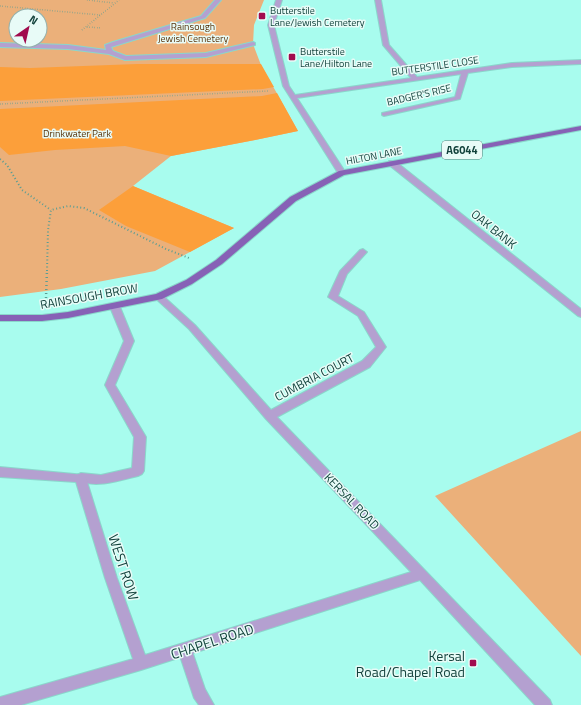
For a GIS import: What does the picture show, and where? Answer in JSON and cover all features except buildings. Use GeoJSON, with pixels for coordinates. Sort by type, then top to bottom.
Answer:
{"type":"FeatureCollection","features":[{"type":"Feature","properties":{"kind":"main road","name":"HILTON LANE"},"geometry":{"type":"LineString","coordinates":[[159,297],[207,271],[293,199],[342,173],[581,128]]}},
{"type":"Feature","properties":{"kind":"main road","name":"RAINSOUGH BROW"},"geometry":{"type":"LineString","coordinates":[[0,318],[42,318],[68,315],[115,307],[159,297]]}},
{"type":"Feature","properties":{"kind":"street"},"geometry":{"type":"LineString","coordinates":[[110,52],[107,46],[114,43],[203,17],[218,0]]}},
{"type":"Feature","properties":{"kind":"street"},"geometry":{"type":"LineString","coordinates":[[279,0],[271,25],[286,86],[342,173]]}},
{"type":"Feature","properties":{"kind":"street"},"geometry":{"type":"LineString","coordinates":[[378,0],[386,46],[415,79]]}},
{"type":"Feature","properties":{"kind":"street"},"geometry":{"type":"LineString","coordinates":[[0,45],[68,47],[110,52],[125,58],[206,55],[253,44]]}},
{"type":"Feature","properties":{"kind":"street","name":"BUTTERSTILE CLOSE"},"geometry":{"type":"LineString","coordinates":[[293,97],[512,65],[581,62]]}},
{"type":"Feature","properties":{"kind":"street","name":"BADGER'S RISE"},"geometry":{"type":"LineString","coordinates":[[384,114],[458,98],[466,72]]}},
{"type":"Feature","properties":{"kind":"street","name":"OAK BANK"},"geometry":{"type":"LineString","coordinates":[[392,163],[581,314]]}},
{"type":"Feature","properties":{"kind":"street","name":"CUMBRIA COURT"},"geometry":{"type":"LineString","coordinates":[[270,416],[366,364],[381,347],[361,314],[333,297],[343,273],[363,252]]}},
{"type":"Feature","properties":{"kind":"street","name":"KERSAL ROAD"},"geometry":{"type":"LineString","coordinates":[[159,297],[192,327],[270,416],[422,574],[544,705]]}},
{"type":"Feature","properties":{"kind":"street"},"geometry":{"type":"LineString","coordinates":[[0,472],[101,480],[138,471],[140,437],[110,385],[129,341],[115,307]]}},
{"type":"Feature","properties":{"kind":"street","name":"WEST ROW"},"geometry":{"type":"LineString","coordinates":[[81,478],[111,578],[140,663]]}},
{"type":"Feature","properties":{"kind":"street","name":"CHAPEL ROAD"},"geometry":{"type":"LineString","coordinates":[[9,703],[184,650],[422,574]]}},
{"type":"Feature","properties":{"kind":"street"},"geometry":{"type":"LineString","coordinates":[[184,650],[199,693],[207,705]]}},
{"type":"Feature","properties":{"kind":"path"},"geometry":{"type":"LineString","coordinates":[[87,0],[115,3]]}},
{"type":"Feature","properties":{"kind":"path"},"geometry":{"type":"LineString","coordinates":[[68,47],[82,30],[119,0]]}},
{"type":"Feature","properties":{"kind":"path"},"geometry":{"type":"LineString","coordinates":[[0,6],[100,15]]}},
{"type":"Feature","properties":{"kind":"path"},"geometry":{"type":"LineString","coordinates":[[0,104],[264,92],[286,86]]}},
{"type":"Feature","properties":{"kind":"path"},"geometry":{"type":"LineString","coordinates":[[0,159],[6,162],[22,190],[42,202],[51,210]]}},
{"type":"Feature","properties":{"kind":"path"},"geometry":{"type":"LineString","coordinates":[[51,210],[68,206],[84,208],[166,249],[190,259],[207,271]]}},
{"type":"Feature","properties":{"kind":"path"},"geometry":{"type":"LineString","coordinates":[[42,318],[47,297],[48,230],[51,210]]}},
{"type":"Feature","properties":{"kind":"green space","name":"Drinkwater Park"},"geometry":{"type":"Polygon","coordinates":[[[0,0],[264,0],[254,25],[253,44],[261,65],[298,131],[171,156],[133,186],[234,228],[155,271],[61,289],[0,297],[0,0]]]}},
{"type":"Feature","properties":{"kind":"green space"},"geometry":{"type":"Polygon","coordinates":[[[137,64],[261,64],[274,87],[263,89],[0,101],[0,67],[30,68],[137,64]]]}},
{"type":"Feature","properties":{"kind":"green space"},"geometry":{"type":"Polygon","coordinates":[[[277,93],[298,131],[171,156],[125,146],[55,150],[9,155],[0,147],[0,109],[262,96],[277,93]]]}},
{"type":"Feature","properties":{"kind":"green space"},"geometry":{"type":"Polygon","coordinates":[[[133,186],[234,228],[190,252],[126,226],[99,210],[133,186]]]}},
{"type":"Feature","properties":{"kind":"green space"},"geometry":{"type":"Polygon","coordinates":[[[581,431],[581,656],[435,496],[581,431]]]}},
{"type":"Feature","properties":{"kind":"place","name":"Butterstile Lane/Jewish Cemetery"},"geometry":{"type":"Point","coordinates":[262,16]}},
{"type":"Feature","properties":{"kind":"place","name":"Butterstile Lane/Hilton Lane"},"geometry":{"type":"Point","coordinates":[292,57]}},
{"type":"Feature","properties":{"kind":"place","name":"Kersal Road/Chapel Road"},"geometry":{"type":"Point","coordinates":[473,663]}},
{"type":"Feature","properties":{"kind":"park label","name":"Rainsough Jewish Cemetery"},"geometry":{"type":"Point","coordinates":[193,32]}}]}
